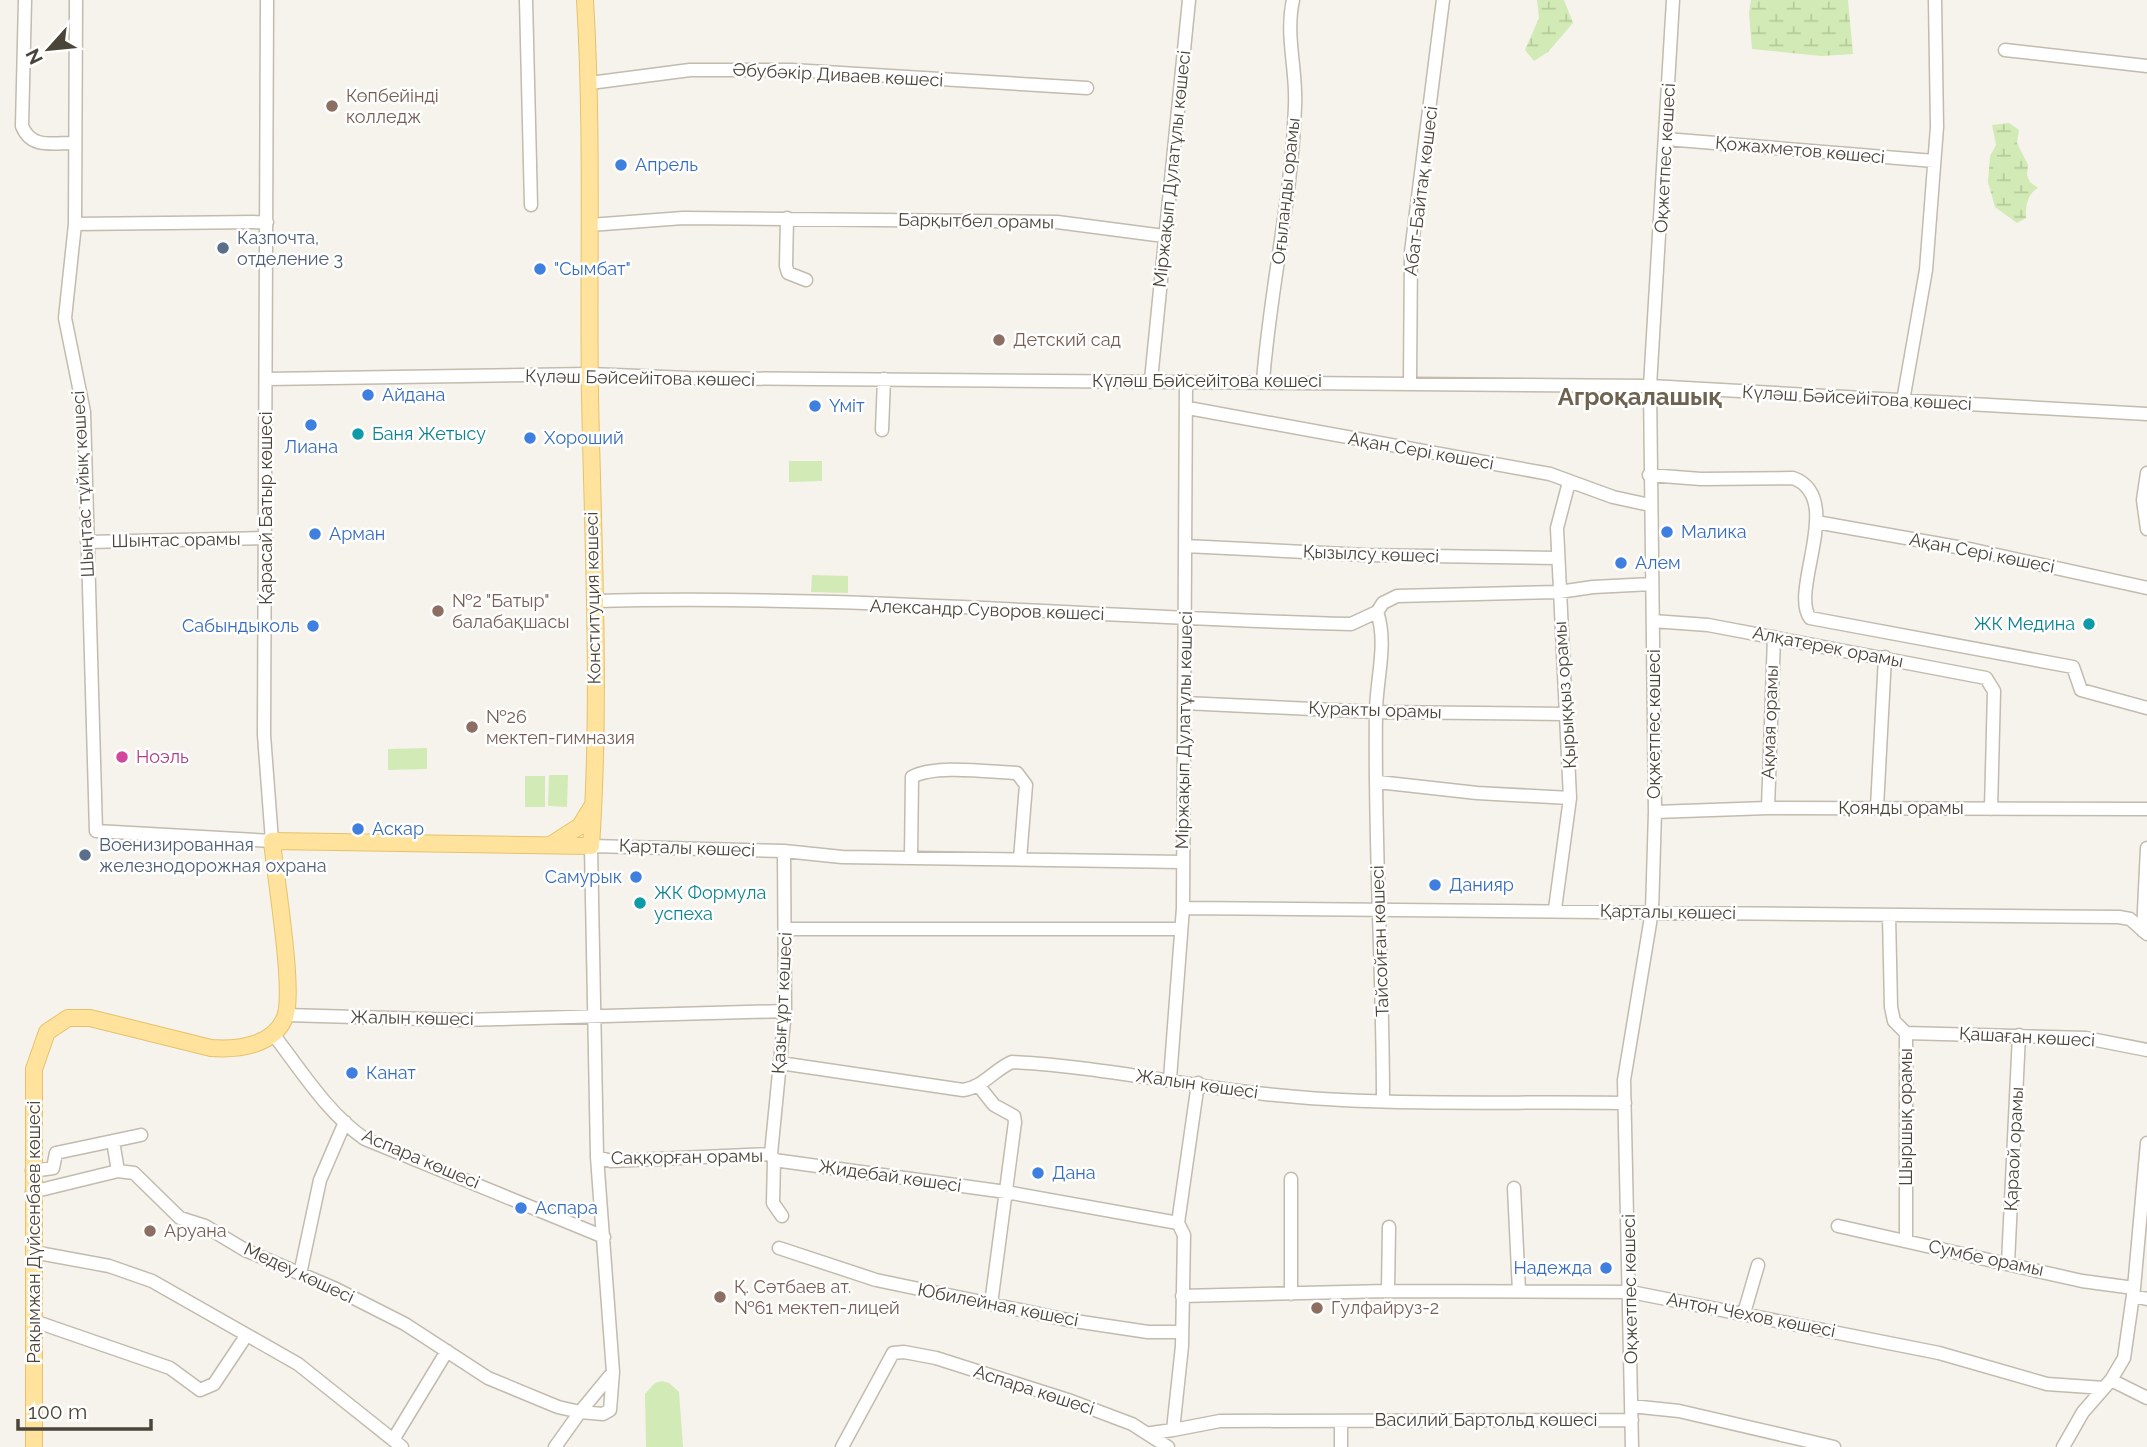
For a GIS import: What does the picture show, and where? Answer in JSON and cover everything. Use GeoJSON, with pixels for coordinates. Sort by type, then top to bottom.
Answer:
{"type":"FeatureCollection","features":[{"type":"Feature","properties":{"kind":"main road","name":"Конституция көшесі"},"geometry":{"type":"LineString","coordinates":[[585,0],[590,83],[590,374],[595,601],[592,845]]}},
{"type":"Feature","properties":{"kind":"main road"},"geometry":{"type":"LineString","coordinates":[[548,846],[580,826],[594,803]]}},
{"type":"Feature","properties":{"kind":"main road","name":"Қарталы көшесі"},"geometry":{"type":"LineString","coordinates":[[272,841],[592,845]]}},
{"type":"Feature","properties":{"kind":"main road","name":"Қарасай Батыр көшесі"},"geometry":{"type":"LineString","coordinates":[[272,841],[285,964],[286,1015]]}},
{"type":"Feature","properties":{"kind":"main road"},"geometry":{"type":"LineString","coordinates":[[273,1034],[286,1015]]}},
{"type":"Feature","properties":{"kind":"main road","name":"Рақымжан Дүйсенбаев көшесі"},"geometry":{"type":"LineString","coordinates":[[34,1447],[34,1069],[39,1046],[47,1032],[68,1018],[90,1018],[211,1048],[229,1049],[254,1045],[273,1034]]}},
{"type":"Feature","properties":{"kind":"street"},"geometry":{"type":"LineString","coordinates":[[24,0],[20,107],[22,126],[25,134],[37,143],[73,143]]}},
{"type":"Feature","properties":{"kind":"street","name":"Шыңтас тұйық көшесі"},"geometry":{"type":"LineString","coordinates":[[76,0],[73,143],[75,224],[65,318],[84,412],[96,831],[191,836]]}},
{"type":"Feature","properties":{"kind":"street","name":"Қарасай Батыр көшесі"},"geometry":{"type":"LineString","coordinates":[[267,0],[264,735],[272,841]]}},
{"type":"Feature","properties":{"kind":"street"},"geometry":{"type":"LineString","coordinates":[[526,0],[531,205]]}},
{"type":"Feature","properties":{"kind":"street","name":"Міржақып Дулатұлы көшесі"},"geometry":{"type":"LineString","coordinates":[[1151,380],[1189,0]]}},
{"type":"Feature","properties":{"kind":"street","name":"Оғыланды орамы"},"geometry":{"type":"LineString","coordinates":[[1263,381],[1267,321],[1276,275],[1295,106],[1289,27],[1293,0]]}},
{"type":"Feature","properties":{"kind":"street","name":"Абат-Байтақ көшесі"},"geometry":{"type":"LineString","coordinates":[[1410,382],[1411,252],[1443,0]]}},
{"type":"Feature","properties":{"kind":"street","name":"Оқжетпес көшесі"},"geometry":{"type":"LineString","coordinates":[[1632,1447],[1631,1292],[1625,1103],[1627,1060],[1652,911],[1654,812],[1650,386],[1673,0]]}},
{"type":"Feature","properties":{"kind":"street"},"geometry":{"type":"LineString","coordinates":[[1903,401],[1926,270],[1934,161],[1935,0]]}},
{"type":"Feature","properties":{"kind":"street"},"geometry":{"type":"LineString","coordinates":[[2005,50],[2147,66]]}},
{"type":"Feature","properties":{"kind":"street","name":"Әбубәкір Диваев көшесі"},"geometry":{"type":"LineString","coordinates":[[590,83],[690,70],[792,70],[1087,88]]}},
{"type":"Feature","properties":{"kind":"street","name":"Қожахметов көшесі"},"geometry":{"type":"LineString","coordinates":[[1666,139],[1934,161]]}},
{"type":"Feature","properties":{"kind":"street","name":"Барқытбел орамы"},"geometry":{"type":"LineString","coordinates":[[590,225],[683,218],[1057,222],[1164,236]]}},
{"type":"Feature","properties":{"kind":"street"},"geometry":{"type":"LineString","coordinates":[[788,218],[788,273],[806,281]]}},
{"type":"Feature","properties":{"kind":"street"},"geometry":{"type":"LineString","coordinates":[[75,224],[267,222]]}},
{"type":"Feature","properties":{"kind":"street","name":"Күләш Бәйсейітова көшесі"},"geometry":{"type":"LineString","coordinates":[[266,379],[590,374],[688,378],[1650,386],[2147,414]]}},
{"type":"Feature","properties":{"kind":"street"},"geometry":{"type":"LineString","coordinates":[[882,430],[884,379]]}},
{"type":"Feature","properties":{"kind":"street","name":"Міржақып Дулатұлы көшесі"},"geometry":{"type":"LineString","coordinates":[[1170,1079],[1183,908],[1188,408],[1186,381]]}},
{"type":"Feature","properties":{"kind":"street","name":"Ақан Сері көшесі"},"geometry":{"type":"LineString","coordinates":[[1188,408],[1549,474],[1613,497],[1650,505]]}},
{"type":"Feature","properties":{"kind":"street"},"geometry":{"type":"LineString","coordinates":[[2147,473],[2143,500],[2147,529]]}},
{"type":"Feature","properties":{"kind":"street"},"geometry":{"type":"LineString","coordinates":[[1649,475],[1701,479],[1793,478],[1805,485],[1814,500],[1816,522],[1807,596],[1807,614],[1810,618],[2073,667],[2081,690],[2147,708]]}},
{"type":"Feature","properties":{"kind":"street","name":"Қырыққыз орамы"},"geometry":{"type":"LineString","coordinates":[[1555,909],[1570,798],[1557,558],[1557,528],[1569,482]]}},
{"type":"Feature","properties":{"kind":"street","name":"Ақан Сері көшесі"},"geometry":{"type":"LineString","coordinates":[[1816,522],[1974,550],[2147,588]]}},
{"type":"Feature","properties":{"kind":"street","name":"Шынтас орамы"},"geometry":{"type":"LineString","coordinates":[[87,542],[266,538]]}},
{"type":"Feature","properties":{"kind":"street","name":"Қызылсу көшесі"},"geometry":{"type":"LineString","coordinates":[[1185,546],[1365,555],[1557,558]]}},
{"type":"Feature","properties":{"kind":"street","name":"Александр Суворов көшесі"},"geometry":{"type":"LineString","coordinates":[[595,601],[712,600],[1186,620],[1351,624],[1397,596],[1559,592],[1652,584]]}},
{"type":"Feature","properties":{"kind":"street","name":"Тайсойған көшесі"},"geometry":{"type":"LineString","coordinates":[[1380,608],[1376,712],[1377,911],[1382,999],[1383,1100]]}},
{"type":"Feature","properties":{"kind":"street","name":"Алқатерек орамы"},"geometry":{"type":"LineString","coordinates":[[1653,621],[1708,625],[1982,676],[1990,682],[1994,691],[1991,809]]}},
{"type":"Feature","properties":{"kind":"street","name":"Ақмая орамы"},"geometry":{"type":"LineString","coordinates":[[1768,808],[1774,637]]}},
{"type":"Feature","properties":{"kind":"street"},"geometry":{"type":"LineString","coordinates":[[1877,807],[1885,657]]}},
{"type":"Feature","properties":{"kind":"street","name":"Қуракты орамы"},"geometry":{"type":"LineString","coordinates":[[1184,703],[1376,712],[1566,714]]}},
{"type":"Feature","properties":{"kind":"street"},"geometry":{"type":"LineString","coordinates":[[911,858],[912,777],[926,772],[972,771],[1017,773],[1024,778],[1026,785],[1020,859]]}},
{"type":"Feature","properties":{"kind":"street"},"geometry":{"type":"LineString","coordinates":[[1378,782],[1477,793],[1570,798]]}},
{"type":"Feature","properties":{"kind":"street","name":"Қоянды орамы"},"geometry":{"type":"LineString","coordinates":[[1654,812],[1877,807],[2147,809]]}},
{"type":"Feature","properties":{"kind":"street","name":"Қарталы көшесі"},"geometry":{"type":"LineString","coordinates":[[191,836],[272,841]]}},
{"type":"Feature","properties":{"kind":"street","name":"Қарталы көшесі"},"geometry":{"type":"LineString","coordinates":[[592,845],[784,851],[842,857],[1183,862]]}},
{"type":"Feature","properties":{"kind":"street","name":"Конституция көшесі"},"geometry":{"type":"LineString","coordinates":[[580,1412],[603,1414],[610,1410],[613,1372],[597,1157],[592,845]]}},
{"type":"Feature","properties":{"kind":"street"},"geometry":{"type":"LineString","coordinates":[[2145,932],[2147,848]]}},
{"type":"Feature","properties":{"kind":"street","name":"Қазығұрт көшесі"},"geometry":{"type":"LineString","coordinates":[[782,1216],[773,1203],[772,1157],[785,1011],[784,851]]}},
{"type":"Feature","properties":{"kind":"street","name":"Қарталы көшесі"},"geometry":{"type":"LineString","coordinates":[[1183,908],[1377,911],[1555,909],[1889,916],[2119,917],[2130,919],[2145,932]]}},
{"type":"Feature","properties":{"kind":"street","name":"Шыршық орамы"},"geometry":{"type":"LineString","coordinates":[[1889,916],[1891,1007],[1894,1021],[1906,1033],[1906,1241]]}},
{"type":"Feature","properties":{"kind":"street"},"geometry":{"type":"LineString","coordinates":[[786,929],[1180,929]]}},
{"type":"Feature","properties":{"kind":"street","name":"Жалын көшесі"},"geometry":{"type":"LineString","coordinates":[[286,1015],[461,1020],[785,1011]]}},
{"type":"Feature","properties":{"kind":"street","name":"Қашаған көшесі"},"geometry":{"type":"LineString","coordinates":[[1906,1033],[2086,1038],[2147,1050]]}},
{"type":"Feature","properties":{"kind":"street","name":"Аспара көшесі"},"geometry":{"type":"LineString","coordinates":[[273,1034],[325,1101],[365,1139],[604,1237]]}},
{"type":"Feature","properties":{"kind":"street","name":"Қараой орамы"},"geometry":{"type":"LineString","coordinates":[[2008,1263],[2019,1035]]}},
{"type":"Feature","properties":{"kind":"street","name":"Жалын көшесі"},"geometry":{"type":"LineString","coordinates":[[978,1085],[999,1067],[1012,1062],[1170,1079],[1265,1094],[1383,1100],[1625,1103]]}},
{"type":"Feature","properties":{"kind":"street"},"geometry":{"type":"LineString","coordinates":[[780,1063],[963,1090],[978,1085],[993,1105],[1014,1116],[990,1304]]}},
{"type":"Feature","properties":{"kind":"street"},"geometry":{"type":"LineString","coordinates":[[1151,1433],[1173,1430],[1181,1332],[1184,1235],[1178,1223],[1198,1083]]}},
{"type":"Feature","properties":{"kind":"street"},"geometry":{"type":"LineString","coordinates":[[300,1274],[320,1180],[345,1122]]}},
{"type":"Feature","properties":{"kind":"street"},"geometry":{"type":"LineString","coordinates":[[56,1185],[53,1168],[56,1153],[141,1135]]}},
{"type":"Feature","properties":{"kind":"street"},"geometry":{"type":"LineString","coordinates":[[32,1192],[118,1171],[113,1141]]}},
{"type":"Feature","properties":{"kind":"street"},"geometry":{"type":"LineString","coordinates":[[2063,1447],[2083,1412],[2108,1384],[2124,1358],[2147,1143]]}},
{"type":"Feature","properties":{"kind":"street","name":"Саққорған орамы"},"geometry":{"type":"LineString","coordinates":[[597,1157],[611,1161],[772,1157]]}},
{"type":"Feature","properties":{"kind":"street","name":"Жидебай көшесі"},"geometry":{"type":"LineString","coordinates":[[772,1157],[1006,1192],[1178,1223]]}},
{"type":"Feature","properties":{"kind":"street"},"geometry":{"type":"LineString","coordinates":[[32,1171],[53,1168]]}},
{"type":"Feature","properties":{"kind":"street","name":"Медеу көшесі"},"geometry":{"type":"LineString","coordinates":[[118,1171],[138,1174],[180,1218],[205,1226],[245,1250],[405,1324],[488,1378],[558,1407],[580,1412]]}},
{"type":"Feature","properties":{"kind":"street"},"geometry":{"type":"LineString","coordinates":[[1291,1179],[1291,1294]]}},
{"type":"Feature","properties":{"kind":"street"},"geometry":{"type":"LineString","coordinates":[[1514,1188],[1519,1291]]}},
{"type":"Feature","properties":{"kind":"street","name":"Сумбе орамы"},"geometry":{"type":"LineString","coordinates":[[1838,1226],[2133,1292],[2147,1299]]}},
{"type":"Feature","properties":{"kind":"street"},"geometry":{"type":"LineString","coordinates":[[1388,1227],[1388,1292]]}},
{"type":"Feature","properties":{"kind":"street","name":"Юбилейная көшесі"},"geometry":{"type":"LineString","coordinates":[[779,1248],[808,1255],[876,1280],[990,1304],[1068,1320],[1148,1332],[1181,1332]]}},
{"type":"Feature","properties":{"kind":"street"},"geometry":{"type":"LineString","coordinates":[[33,1252],[129,1272],[152,1280],[320,1379],[398,1444],[447,1351]]}},
{"type":"Feature","properties":{"kind":"street"},"geometry":{"type":"LineString","coordinates":[[1744,1313],[1758,1265]]}},
{"type":"Feature","properties":{"kind":"street","name":"Антон Чехов көшесі"},"geometry":{"type":"LineString","coordinates":[[1182,1296],[1388,1292],[1631,1292],[1939,1353],[2047,1384],[2108,1384],[2147,1398]]}},
{"type":"Feature","properties":{"kind":"street"},"geometry":{"type":"LineString","coordinates":[[34,1321],[170,1368],[201,1390],[214,1384],[246,1335]]}},
{"type":"Feature","properties":{"kind":"street","name":"Аспара көшесі"},"geometry":{"type":"LineString","coordinates":[[842,1447],[893,1353],[904,1352],[936,1358],[1071,1401],[1151,1433],[1168,1447]]}},
{"type":"Feature","properties":{"kind":"street"},"geometry":{"type":"LineString","coordinates":[[555,1447],[613,1372]]}},
{"type":"Feature","properties":{"kind":"street"},"geometry":{"type":"LineString","coordinates":[[1631,1406],[1679,1411],[1834,1447]]}},
{"type":"Feature","properties":{"kind":"street"},"geometry":{"type":"LineString","coordinates":[[1341,1420],[1341,1447]]}},
{"type":"Feature","properties":{"kind":"street","name":"Василий Бартольд көшесі"},"geometry":{"type":"LineString","coordinates":[[1173,1430],[1220,1421],[1632,1420]]}},
{"type":"Feature","properties":{"kind":"green space"},"geometry":{"type":"Polygon","coordinates":[[[1537,0],[1564,0],[1573,23],[1548,52],[1534,61],[1525,50],[1539,18],[1537,0]]]}},
{"type":"Feature","properties":{"kind":"green space"},"geometry":{"type":"Polygon","coordinates":[[[1751,0],[1848,0],[1853,54],[1821,56],[1752,49],[1749,13],[1751,0]]]}},
{"type":"Feature","properties":{"kind":"green space"},"geometry":{"type":"Polygon","coordinates":[[[2009,123],[2019,130],[2017,143],[2028,165],[2027,175],[2030,182],[2038,188],[2028,201],[2026,218],[2017,223],[1995,207],[1988,182],[1990,156],[1996,145],[1992,125],[2009,123]]]}},
{"type":"Feature","properties":{"kind":"green space"},"geometry":{"type":"Polygon","coordinates":[[[789,461],[822,461],[822,481],[789,482],[789,461]]]}},
{"type":"Feature","properties":{"kind":"green space"},"geometry":{"type":"Polygon","coordinates":[[[812,575],[848,576],[848,593],[811,592],[812,575]]]}},
{"type":"Feature","properties":{"kind":"green space"},"geometry":{"type":"Polygon","coordinates":[[[427,748],[427,769],[388,770],[388,749],[427,748]]]}},
{"type":"Feature","properties":{"kind":"green space"},"geometry":{"type":"Polygon","coordinates":[[[549,775],[568,775],[567,807],[548,806],[549,775]]]}},
{"type":"Feature","properties":{"kind":"green space"},"geometry":{"type":"Polygon","coordinates":[[[525,776],[545,776],[545,807],[525,807],[525,776]]]}},
{"type":"Feature","properties":{"kind":"green space"},"geometry":{"type":"Polygon","coordinates":[[[655,1383],[669,1383],[679,1392],[683,1447],[646,1447],[645,1394],[655,1383]]]}},
{"type":"Feature","properties":{"kind":"place","name":"Көпбейінді колледж"},"geometry":{"type":"Point","coordinates":[332,106]}},
{"type":"Feature","properties":{"kind":"place","name":"Апрель"},"geometry":{"type":"Point","coordinates":[621,165]}},
{"type":"Feature","properties":{"kind":"place","name":"Казпочта, отделение 3"},"geometry":{"type":"Point","coordinates":[223,248]}},
{"type":"Feature","properties":{"kind":"place","name":"\"Сымбат\""},"geometry":{"type":"Point","coordinates":[540,269]}},
{"type":"Feature","properties":{"kind":"place","name":"Детский сад"},"geometry":{"type":"Point","coordinates":[999,340]}},
{"type":"Feature","properties":{"kind":"place","name":"Айдана"},"geometry":{"type":"Point","coordinates":[368,395]}},
{"type":"Feature","properties":{"kind":"place","name":"Үміт"},"geometry":{"type":"Point","coordinates":[815,406]}},
{"type":"Feature","properties":{"kind":"place","name":"Лиана"},"geometry":{"type":"Point","coordinates":[311,425]}},
{"type":"Feature","properties":{"kind":"place","name":"Баня Жетысу"},"geometry":{"type":"Point","coordinates":[358,434]}},
{"type":"Feature","properties":{"kind":"place","name":"Хороший"},"geometry":{"type":"Point","coordinates":[530,438]}},
{"type":"Feature","properties":{"kind":"place","name":"Малика"},"geometry":{"type":"Point","coordinates":[1667,532]}},
{"type":"Feature","properties":{"kind":"place","name":"Арман"},"geometry":{"type":"Point","coordinates":[315,534]}},
{"type":"Feature","properties":{"kind":"place","name":"Алем"},"geometry":{"type":"Point","coordinates":[1621,563]}},
{"type":"Feature","properties":{"kind":"place","name":"№2 \"Батыр\" балабақшасы"},"geometry":{"type":"Point","coordinates":[438,611]}},
{"type":"Feature","properties":{"kind":"place","name":"ЖК Медина"},"geometry":{"type":"Point","coordinates":[2089,624]}},
{"type":"Feature","properties":{"kind":"place","name":"Сабындыколь"},"geometry":{"type":"Point","coordinates":[313,626]}},
{"type":"Feature","properties":{"kind":"place","name":"№26 мектеп-гимназия"},"geometry":{"type":"Point","coordinates":[472,727]}},
{"type":"Feature","properties":{"kind":"place","name":"Ноэль"},"geometry":{"type":"Point","coordinates":[122,757]}},
{"type":"Feature","properties":{"kind":"place","name":"Аскар"},"geometry":{"type":"Point","coordinates":[358,829]}},
{"type":"Feature","properties":{"kind":"place","name":"Военизированная железнодорожная охрана"},"geometry":{"type":"Point","coordinates":[85,855]}},
{"type":"Feature","properties":{"kind":"place","name":"Самурык"},"geometry":{"type":"Point","coordinates":[636,877]}},
{"type":"Feature","properties":{"kind":"place","name":"Данияр"},"geometry":{"type":"Point","coordinates":[1435,885]}},
{"type":"Feature","properties":{"kind":"place","name":"ЖК Формула успеха"},"geometry":{"type":"Point","coordinates":[640,903]}},
{"type":"Feature","properties":{"kind":"place","name":"Канат"},"geometry":{"type":"Point","coordinates":[352,1073]}},
{"type":"Feature","properties":{"kind":"place","name":"Дана"},"geometry":{"type":"Point","coordinates":[1038,1173]}},
{"type":"Feature","properties":{"kind":"place","name":"Аспара"},"geometry":{"type":"Point","coordinates":[521,1208]}},
{"type":"Feature","properties":{"kind":"place","name":"Аруана"},"geometry":{"type":"Point","coordinates":[150,1231]}},
{"type":"Feature","properties":{"kind":"place","name":"Надежда"},"geometry":{"type":"Point","coordinates":[1606,1268]}},
{"type":"Feature","properties":{"kind":"place","name":"Қ. Сәтбаев ат. №61 мектеп-лицей"},"geometry":{"type":"Point","coordinates":[720,1297]}},
{"type":"Feature","properties":{"kind":"place","name":"Гулфайруз-2"},"geometry":{"type":"Point","coordinates":[1317,1308]}},
{"type":"Feature","properties":{"kind":"district","name":"Агроқалашық"},"geometry":{"type":"Point","coordinates":[1640,397]}}]}
